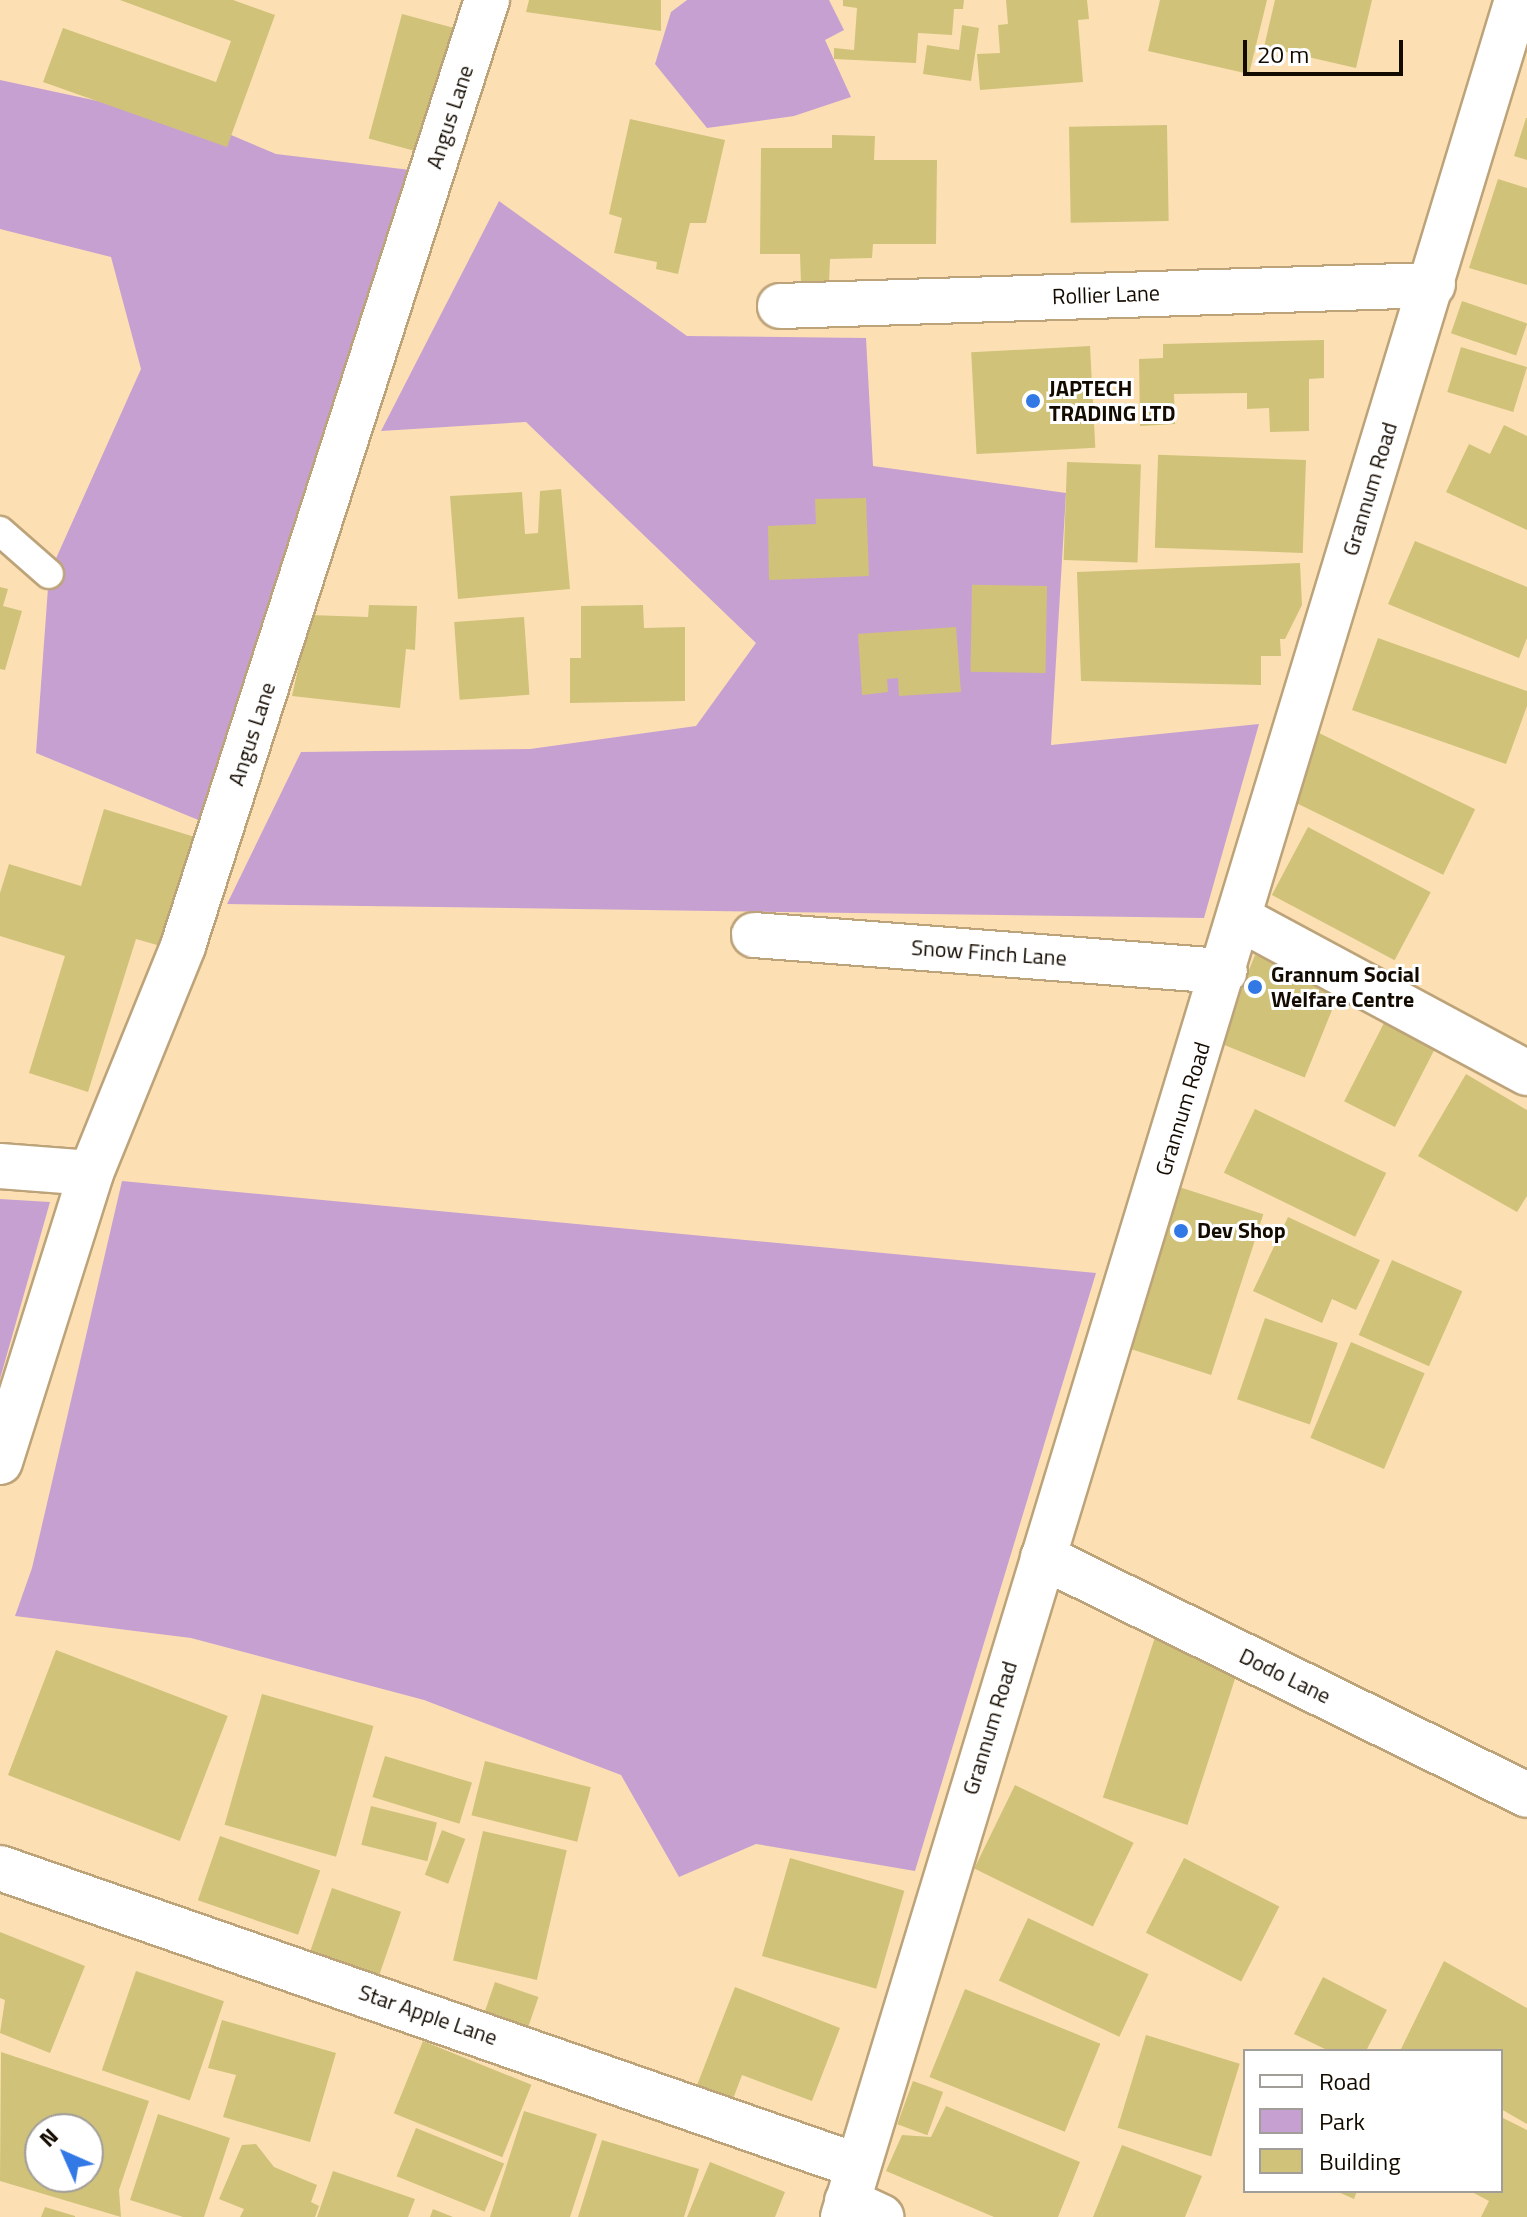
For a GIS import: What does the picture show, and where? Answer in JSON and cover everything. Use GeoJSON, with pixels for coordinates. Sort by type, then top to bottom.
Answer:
{"type":"FeatureCollection","features":[{"type":"Feature","properties":{"kind":"street","name":"Angus Lane"},"geometry":{"type":"LineString","coordinates":[[0,1462],[91,1173],[183,946],[487,0]]}},
{"type":"Feature","properties":{"kind":"street","name":"Grannum Road"},"geometry":{"type":"LineString","coordinates":[[857,2200],[1043,1557],[1241,919],[1517,0]]}},
{"type":"Feature","properties":{"kind":"street","name":"Rollier Lane"},"geometry":{"type":"LineString","coordinates":[[780,306],[1433,285]]}},
{"type":"Feature","properties":{"kind":"street"},"geometry":{"type":"LineString","coordinates":[[1241,919],[1527,1073]]}},
{"type":"Feature","properties":{"kind":"street","name":"Snow Finch Lane"},"geometry":{"type":"LineString","coordinates":[[754,935],[1225,971]]}},
{"type":"Feature","properties":{"kind":"street"},"geometry":{"type":"LineString","coordinates":[[0,1166],[91,1173]]}},
{"type":"Feature","properties":{"kind":"street","name":"Dodo Lane"},"geometry":{"type":"LineString","coordinates":[[1043,1557],[1527,1795]]}},
{"type":"Feature","properties":{"kind":"street","name":"Star Apple Lane"},"geometry":{"type":"LineString","coordinates":[[0,1868],[857,2200]]}},
{"type":"Feature","properties":{"kind":"lane"},"geometry":{"type":"LineString","coordinates":[[0,531],[49,574]]}},
{"type":"Feature","properties":{"kind":"green space"},"geometry":{"type":"Polygon","coordinates":[[[687,0],[829,0],[844,30],[825,40],[851,97],[794,116],[707,128],[655,64],[671,12],[687,0]]]}},
{"type":"Feature","properties":{"kind":"green space"},"geometry":{"type":"Polygon","coordinates":[[[0,80],[205,124],[276,154],[419,171],[208,824],[36,753],[49,574],[141,369],[111,257],[0,229],[0,80]]]}},
{"type":"Feature","properties":{"kind":"green space"},"geometry":{"type":"Polygon","coordinates":[[[499,201],[687,336],[866,338],[873,466],[1066,493],[1051,745],[1259,724],[1204,918],[227,904],[301,752],[530,749],[696,726],[756,643],[526,422],[381,431],[499,201]]]}},
{"type":"Feature","properties":{"kind":"green space"},"geometry":{"type":"Polygon","coordinates":[[[122,1181],[1096,1273],[915,1871],[756,1844],[679,1877],[621,1775],[424,1700],[191,1638],[15,1616],[32,1568],[122,1181]]]}},
{"type":"Feature","properties":{"kind":"green space"},"geometry":{"type":"Polygon","coordinates":[[[0,1199],[50,1202],[0,1379],[0,1199]]]}},
{"type":"Feature","properties":{"kind":"building"},"geometry":{"type":"Polygon","coordinates":[[[120,0],[233,0],[275,15],[227,147],[43,82],[63,28],[216,82],[231,41],[120,0]]]}},
{"type":"Feature","properties":{"kind":"building"},"geometry":{"type":"Polygon","coordinates":[[[529,0],[661,0],[661,31],[526,12],[529,0]]]}},
{"type":"Feature","properties":{"kind":"building"},"geometry":{"type":"Polygon","coordinates":[[[843,0],[964,0],[963,9],[954,9],[952,35],[918,33],[916,63],[834,59],[834,48],[854,50],[857,8],[843,6],[843,0]]]}},
{"type":"Feature","properties":{"kind":"building"},"geometry":{"type":"Polygon","coordinates":[[[1006,0],[1087,0],[1089,19],[1078,20],[1083,82],[980,90],[977,54],[1000,53],[998,25],[1008,24],[1006,0]]]}},
{"type":"Feature","properties":{"kind":"building"},"geometry":{"type":"Polygon","coordinates":[[[1160,0],[1267,0],[1249,74],[1148,51],[1160,0]]]}},
{"type":"Feature","properties":{"kind":"building"},"geometry":{"type":"Polygon","coordinates":[[[1275,0],[1372,0],[1356,68],[1264,47],[1275,0]]]}},
{"type":"Feature","properties":{"kind":"building"},"geometry":{"type":"Polygon","coordinates":[[[402,14],[453,28],[420,152],[369,139],[402,14]]]}},
{"type":"Feature","properties":{"kind":"building"},"geometry":{"type":"Polygon","coordinates":[[[962,25],[979,28],[971,81],[923,74],[927,45],[959,50],[962,25]]]}},
{"type":"Feature","properties":{"kind":"building"},"geometry":{"type":"Polygon","coordinates":[[[1527,118],[1527,160],[1514,156],[1527,118]]]}},
{"type":"Feature","properties":{"kind":"building"},"geometry":{"type":"Polygon","coordinates":[[[630,119],[725,140],[706,223],[690,223],[678,274],[656,269],[657,262],[614,253],[622,218],[609,214],[630,119]]]}},
{"type":"Feature","properties":{"kind":"building"},"geometry":{"type":"Polygon","coordinates":[[[1167,125],[1169,221],[1071,223],[1069,127],[1167,125]]]}},
{"type":"Feature","properties":{"kind":"building"},"geometry":{"type":"Polygon","coordinates":[[[832,135],[875,136],[874,160],[937,160],[936,244],[873,244],[872,258],[830,259],[829,284],[801,284],[800,254],[760,254],[761,148],[832,148],[832,135]]]}},
{"type":"Feature","properties":{"kind":"building"},"geometry":{"type":"Polygon","coordinates":[[[1498,179],[1527,188],[1527,285],[1469,268],[1498,179]]]}},
{"type":"Feature","properties":{"kind":"building"},"geometry":{"type":"Polygon","coordinates":[[[1462,301],[1527,323],[1516,356],[1451,333],[1462,301]]]}},
{"type":"Feature","properties":{"kind":"building"},"geometry":{"type":"Polygon","coordinates":[[[1324,340],[1324,378],[1309,379],[1309,431],[1270,432],[1269,408],[1247,409],[1247,393],[1174,394],[1175,424],[1140,426],[1139,359],[1163,358],[1163,344],[1324,340]]]}},
{"type":"Feature","properties":{"kind":"building","name":"JAPTECH TRADING LTD"},"geometry":{"type":"Polygon","coordinates":[[[1090,346],[1095,448],[977,454],[971,352],[1090,346]]]}},
{"type":"Feature","properties":{"kind":"building"},"geometry":{"type":"Polygon","coordinates":[[[1461,347],[1527,367],[1513,412],[1447,392],[1461,347]]]}},
{"type":"Feature","properties":{"kind":"building"},"geometry":{"type":"Polygon","coordinates":[[[1504,425],[1527,436],[1527,530],[1446,492],[1469,444],[1490,454],[1504,425]]]}},
{"type":"Feature","properties":{"kind":"building"},"geometry":{"type":"Polygon","coordinates":[[[1158,455],[1306,460],[1303,553],[1155,548],[1158,455]]]}},
{"type":"Feature","properties":{"kind":"building"},"geometry":{"type":"Polygon","coordinates":[[[1067,462],[1141,465],[1138,563],[1064,560],[1067,462]]]}},
{"type":"Feature","properties":{"kind":"building"},"geometry":{"type":"Polygon","coordinates":[[[561,489],[570,589],[458,599],[450,496],[522,492],[525,534],[538,533],[540,491],[561,489]]]}},
{"type":"Feature","properties":{"kind":"building"},"geometry":{"type":"Polygon","coordinates":[[[866,498],[869,576],[769,580],[768,526],[816,524],[815,499],[866,498]]]}},
{"type":"Feature","properties":{"kind":"building"},"geometry":{"type":"Polygon","coordinates":[[[1415,541],[1527,587],[1527,638],[1519,658],[1388,604],[1415,541]]]}},
{"type":"Feature","properties":{"kind":"building"},"geometry":{"type":"Polygon","coordinates":[[[1300,563],[1302,605],[1285,639],[1280,639],[1281,656],[1261,656],[1261,685],[1081,681],[1077,572],[1300,563]]]}},
{"type":"Feature","properties":{"kind":"building"},"geometry":{"type":"Polygon","coordinates":[[[972,585],[1047,586],[1045,673],[970,672],[972,585]]]}},
{"type":"Feature","properties":{"kind":"building"},"geometry":{"type":"Polygon","coordinates":[[[0,587],[8,589],[3,606],[22,611],[5,670],[0,669],[0,587]]]}},
{"type":"Feature","properties":{"kind":"building"},"geometry":{"type":"Polygon","coordinates":[[[369,605],[417,606],[415,650],[406,649],[400,708],[292,696],[310,615],[368,617],[369,605]]]}},
{"type":"Feature","properties":{"kind":"building"},"geometry":{"type":"Polygon","coordinates":[[[643,605],[644,628],[685,627],[685,701],[570,703],[570,658],[581,658],[581,606],[643,605]]]}},
{"type":"Feature","properties":{"kind":"building"},"geometry":{"type":"Polygon","coordinates":[[[524,617],[529,695],[460,700],[454,622],[524,617]]]}},
{"type":"Feature","properties":{"kind":"building"},"geometry":{"type":"Polygon","coordinates":[[[956,627],[961,692],[899,696],[898,678],[887,679],[888,692],[862,695],[858,634],[956,627]]]}},
{"type":"Feature","properties":{"kind":"building"},"geometry":{"type":"Polygon","coordinates":[[[1378,638],[1527,691],[1527,706],[1506,764],[1352,710],[1378,638]]]}},
{"type":"Feature","properties":{"kind":"building"},"geometry":{"type":"Polygon","coordinates":[[[1317,732],[1475,809],[1443,875],[1285,798],[1317,732]]]}},
{"type":"Feature","properties":{"kind":"building"},"geometry":{"type":"Polygon","coordinates":[[[104,809],[198,838],[164,947],[136,939],[88,1092],[29,1073],[65,956],[0,936],[0,893],[9,864],[81,886],[104,809]]]}},
{"type":"Feature","properties":{"kind":"building"},"geometry":{"type":"Polygon","coordinates":[[[1308,827],[1431,892],[1395,960],[1272,895],[1308,827]]]}},
{"type":"Feature","properties":{"kind":"building"},"geometry":{"type":"Polygon","coordinates":[[[1255,955],[1340,989],[1305,1078],[1219,1043],[1255,955]]]}},
{"type":"Feature","properties":{"kind":"building"},"geometry":{"type":"Polygon","coordinates":[[[1385,1021],[1436,1047],[1395,1127],[1344,1101],[1385,1021]]]}},
{"type":"Feature","properties":{"kind":"building"},"geometry":{"type":"Polygon","coordinates":[[[1466,1074],[1527,1110],[1527,1196],[1517,1212],[1418,1156],[1466,1074]]]}},
{"type":"Feature","properties":{"kind":"building"},"geometry":{"type":"Polygon","coordinates":[[[1255,1109],[1386,1173],[1355,1237],[1224,1173],[1255,1109]]]}},
{"type":"Feature","properties":{"kind":"building"},"geometry":{"type":"Polygon","coordinates":[[[1173,1185],[1263,1214],[1211,1375],[1121,1346],[1173,1185]]]}},
{"type":"Feature","properties":{"kind":"building"},"geometry":{"type":"Polygon","coordinates":[[[1288,1217],[1380,1260],[1356,1310],[1332,1299],[1322,1323],[1253,1291],[1288,1217]]]}},
{"type":"Feature","properties":{"kind":"building"},"geometry":{"type":"Polygon","coordinates":[[[1392,1260],[1462,1291],[1429,1366],[1359,1335],[1392,1260]]]}},
{"type":"Feature","properties":{"kind":"building"},"geometry":{"type":"Polygon","coordinates":[[[1265,1318],[1338,1343],[1310,1424],[1237,1399],[1265,1318]]]}},
{"type":"Feature","properties":{"kind":"building"},"geometry":{"type":"Polygon","coordinates":[[[1351,1342],[1425,1373],[1384,1469],[1310,1438],[1351,1342]]]}},
{"type":"Feature","properties":{"kind":"building"},"geometry":{"type":"Polygon","coordinates":[[[1156,1634],[1241,1662],[1187,1825],[1103,1798],[1156,1634]]]}},
{"type":"Feature","properties":{"kind":"building"},"geometry":{"type":"Polygon","coordinates":[[[56,1650],[228,1716],[180,1841],[8,1775],[56,1650]]]}},
{"type":"Feature","properties":{"kind":"building"},"geometry":{"type":"Polygon","coordinates":[[[262,1694],[374,1726],[336,1857],[225,1825],[262,1694]]]}},
{"type":"Feature","properties":{"kind":"building"},"geometry":{"type":"Polygon","coordinates":[[[385,1756],[472,1783],[459,1824],[372,1797],[385,1756]]]}},
{"type":"Feature","properties":{"kind":"building"},"geometry":{"type":"Polygon","coordinates":[[[485,1761],[591,1787],[577,1842],[471,1815],[485,1761]]]}},
{"type":"Feature","properties":{"kind":"building"},"geometry":{"type":"Polygon","coordinates":[[[1015,1785],[1134,1843],[1093,1926],[974,1869],[1015,1785]]]}},
{"type":"Feature","properties":{"kind":"building"},"geometry":{"type":"Polygon","coordinates":[[[371,1806],[437,1822],[427,1861],[361,1845],[371,1806]]]}},
{"type":"Feature","properties":{"kind":"building"},"geometry":{"type":"Polygon","coordinates":[[[442,1830],[465,1839],[448,1884],[425,1875],[442,1830]]]}},
{"type":"Feature","properties":{"kind":"building"},"geometry":{"type":"Polygon","coordinates":[[[483,1831],[567,1850],[537,1980],[453,1961],[483,1831]]]}},
{"type":"Feature","properties":{"kind":"building"},"geometry":{"type":"Polygon","coordinates":[[[220,1836],[320,1871],[298,1935],[198,1900],[220,1836]]]}},
{"type":"Feature","properties":{"kind":"building"},"geometry":{"type":"Polygon","coordinates":[[[790,1858],[904,1891],[876,1989],[762,1956],[790,1858]]]}},
{"type":"Feature","properties":{"kind":"building"},"geometry":{"type":"Polygon","coordinates":[[[1184,1858],[1279,1907],[1241,1981],[1146,1933],[1184,1858]]]}},
{"type":"Feature","properties":{"kind":"building"},"geometry":{"type":"Polygon","coordinates":[[[332,1888],[401,1912],[375,1986],[306,1963],[332,1888]]]}},
{"type":"Feature","properties":{"kind":"building"},"geometry":{"type":"Polygon","coordinates":[[[1028,1918],[1149,1974],[1119,2037],[999,1981],[1028,1918]]]}},
{"type":"Feature","properties":{"kind":"building"},"geometry":{"type":"Polygon","coordinates":[[[0,1932],[85,1966],[50,2053],[0,2033],[5,2000],[0,1998],[0,1932]]]}},
{"type":"Feature","properties":{"kind":"building"},"geometry":{"type":"Polygon","coordinates":[[[1444,1961],[1527,2008],[1527,2124],[1503,2110],[1503,2049],[1401,2049],[1444,1961]]]}},
{"type":"Feature","properties":{"kind":"building"},"geometry":{"type":"Polygon","coordinates":[[[136,1971],[224,2001],[190,2101],[102,2070],[136,1971]]]}},
{"type":"Feature","properties":{"kind":"building"},"geometry":{"type":"Polygon","coordinates":[[[1323,1977],[1387,2010],[1367,2049],[1325,2049],[1294,2034],[1323,1977]]]}},
{"type":"Feature","properties":{"kind":"building"},"geometry":{"type":"Polygon","coordinates":[[[495,1982],[538,1997],[523,2041],[480,2026],[495,1982]]]}},
{"type":"Feature","properties":{"kind":"building"},"geometry":{"type":"Polygon","coordinates":[[[735,1987],[840,2028],[812,2101],[742,2075],[730,2107],[694,2093],[735,1987]]]}},
{"type":"Feature","properties":{"kind":"building"},"geometry":{"type":"Polygon","coordinates":[[[965,1989],[1100,2044],[1065,2132],[929,2077],[965,1989]]]}},
{"type":"Feature","properties":{"kind":"building"},"geometry":{"type":"Polygon","coordinates":[[[222,2020],[336,2053],[310,2142],[223,2117],[236,2075],[208,2068],[222,2020]]]}},
{"type":"Feature","properties":{"kind":"building"},"geometry":{"type":"Polygon","coordinates":[[[1146,2035],[1240,2064],[1211,2156],[1118,2128],[1146,2035]]]}},
{"type":"Feature","properties":{"kind":"building"},"geometry":{"type":"Polygon","coordinates":[[[423,2041],[531,2085],[502,2157],[394,2113],[423,2041]]]}},
{"type":"Feature","properties":{"kind":"building"},"geometry":{"type":"Polygon","coordinates":[[[1,2052],[149,2101],[119,2190],[121,2217],[40,2193],[104,2193],[104,2113],[24,2113],[24,2188],[0,2181],[1,2052]]]}},
{"type":"Feature","properties":{"kind":"building"},"geometry":{"type":"Polygon","coordinates":[[[913,2081],[943,2092],[927,2135],[897,2124],[913,2081]]]}},
{"type":"Feature","properties":{"kind":"building"},"geometry":{"type":"Polygon","coordinates":[[[946,2106],[1080,2162],[1058,2217],[994,2217],[886,2171],[902,2135],[931,2137],[946,2106]]]}},
{"type":"Feature","properties":{"kind":"building"},"geometry":{"type":"Polygon","coordinates":[[[524,2111],[597,2134],[570,2217],[490,2217],[524,2111]]]}},
{"type":"Feature","properties":{"kind":"building"},"geometry":{"type":"Polygon","coordinates":[[[158,2114],[230,2138],[204,2217],[183,2217],[130,2200],[158,2114]]]}},
{"type":"Feature","properties":{"kind":"building"},"geometry":{"type":"Polygon","coordinates":[[[1503,2118],[1527,2130],[1527,2217],[1481,2217],[1489,2201],[1474,2193],[1503,2193],[1503,2118]]]}},
{"type":"Feature","properties":{"kind":"building"},"geometry":{"type":"Polygon","coordinates":[[[416,2128],[504,2164],[485,2212],[397,2176],[416,2128]]]}},
{"type":"Feature","properties":{"kind":"building"},"geometry":{"type":"Polygon","coordinates":[[[602,2140],[699,2169],[684,2217],[578,2217],[602,2140]]]}},
{"type":"Feature","properties":{"kind":"building"},"geometry":{"type":"Polygon","coordinates":[[[256,2144],[274,2167],[317,2185],[311,2202],[319,2206],[315,2217],[240,2217],[244,2209],[219,2199],[242,2145],[256,2144]]]}},
{"type":"Feature","properties":{"kind":"building"},"geometry":{"type":"Polygon","coordinates":[[[1122,2145],[1202,2176],[1185,2217],[1093,2217],[1122,2145]]]}},
{"type":"Feature","properties":{"kind":"building"},"geometry":{"type":"Polygon","coordinates":[[[710,2162],[785,2192],[775,2217],[687,2217],[710,2162]]]}},
{"type":"Feature","properties":{"kind":"building"},"geometry":{"type":"Polygon","coordinates":[[[333,2171],[415,2199],[408,2217],[317,2217],[333,2171]]]}},
{"type":"Feature","properties":{"kind":"building"},"geometry":{"type":"Polygon","coordinates":[[[1340,2193],[1356,2193],[1354,2199],[1340,2193]]]}},
{"type":"Feature","properties":{"kind":"building"},"geometry":{"type":"Polygon","coordinates":[[[45,2207],[75,2216],[75,2217],[41,2217],[45,2207]]]}},
{"type":"Feature","properties":{"kind":"building"},"geometry":{"type":"Polygon","coordinates":[[[433,2209],[453,2217],[430,2217],[433,2209]]]}},
{"type":"Feature","properties":{"kind":"place","name":"JAPTECH TRADING LTD"},"geometry":{"type":"Point","coordinates":[1033,401]}},
{"type":"Feature","properties":{"kind":"place","name":"Grannum Social Welfare Centre"},"geometry":{"type":"Point","coordinates":[1255,987]}},
{"type":"Feature","properties":{"kind":"place","name":"Dev Shop"},"geometry":{"type":"Point","coordinates":[1181,1231]}}]}
